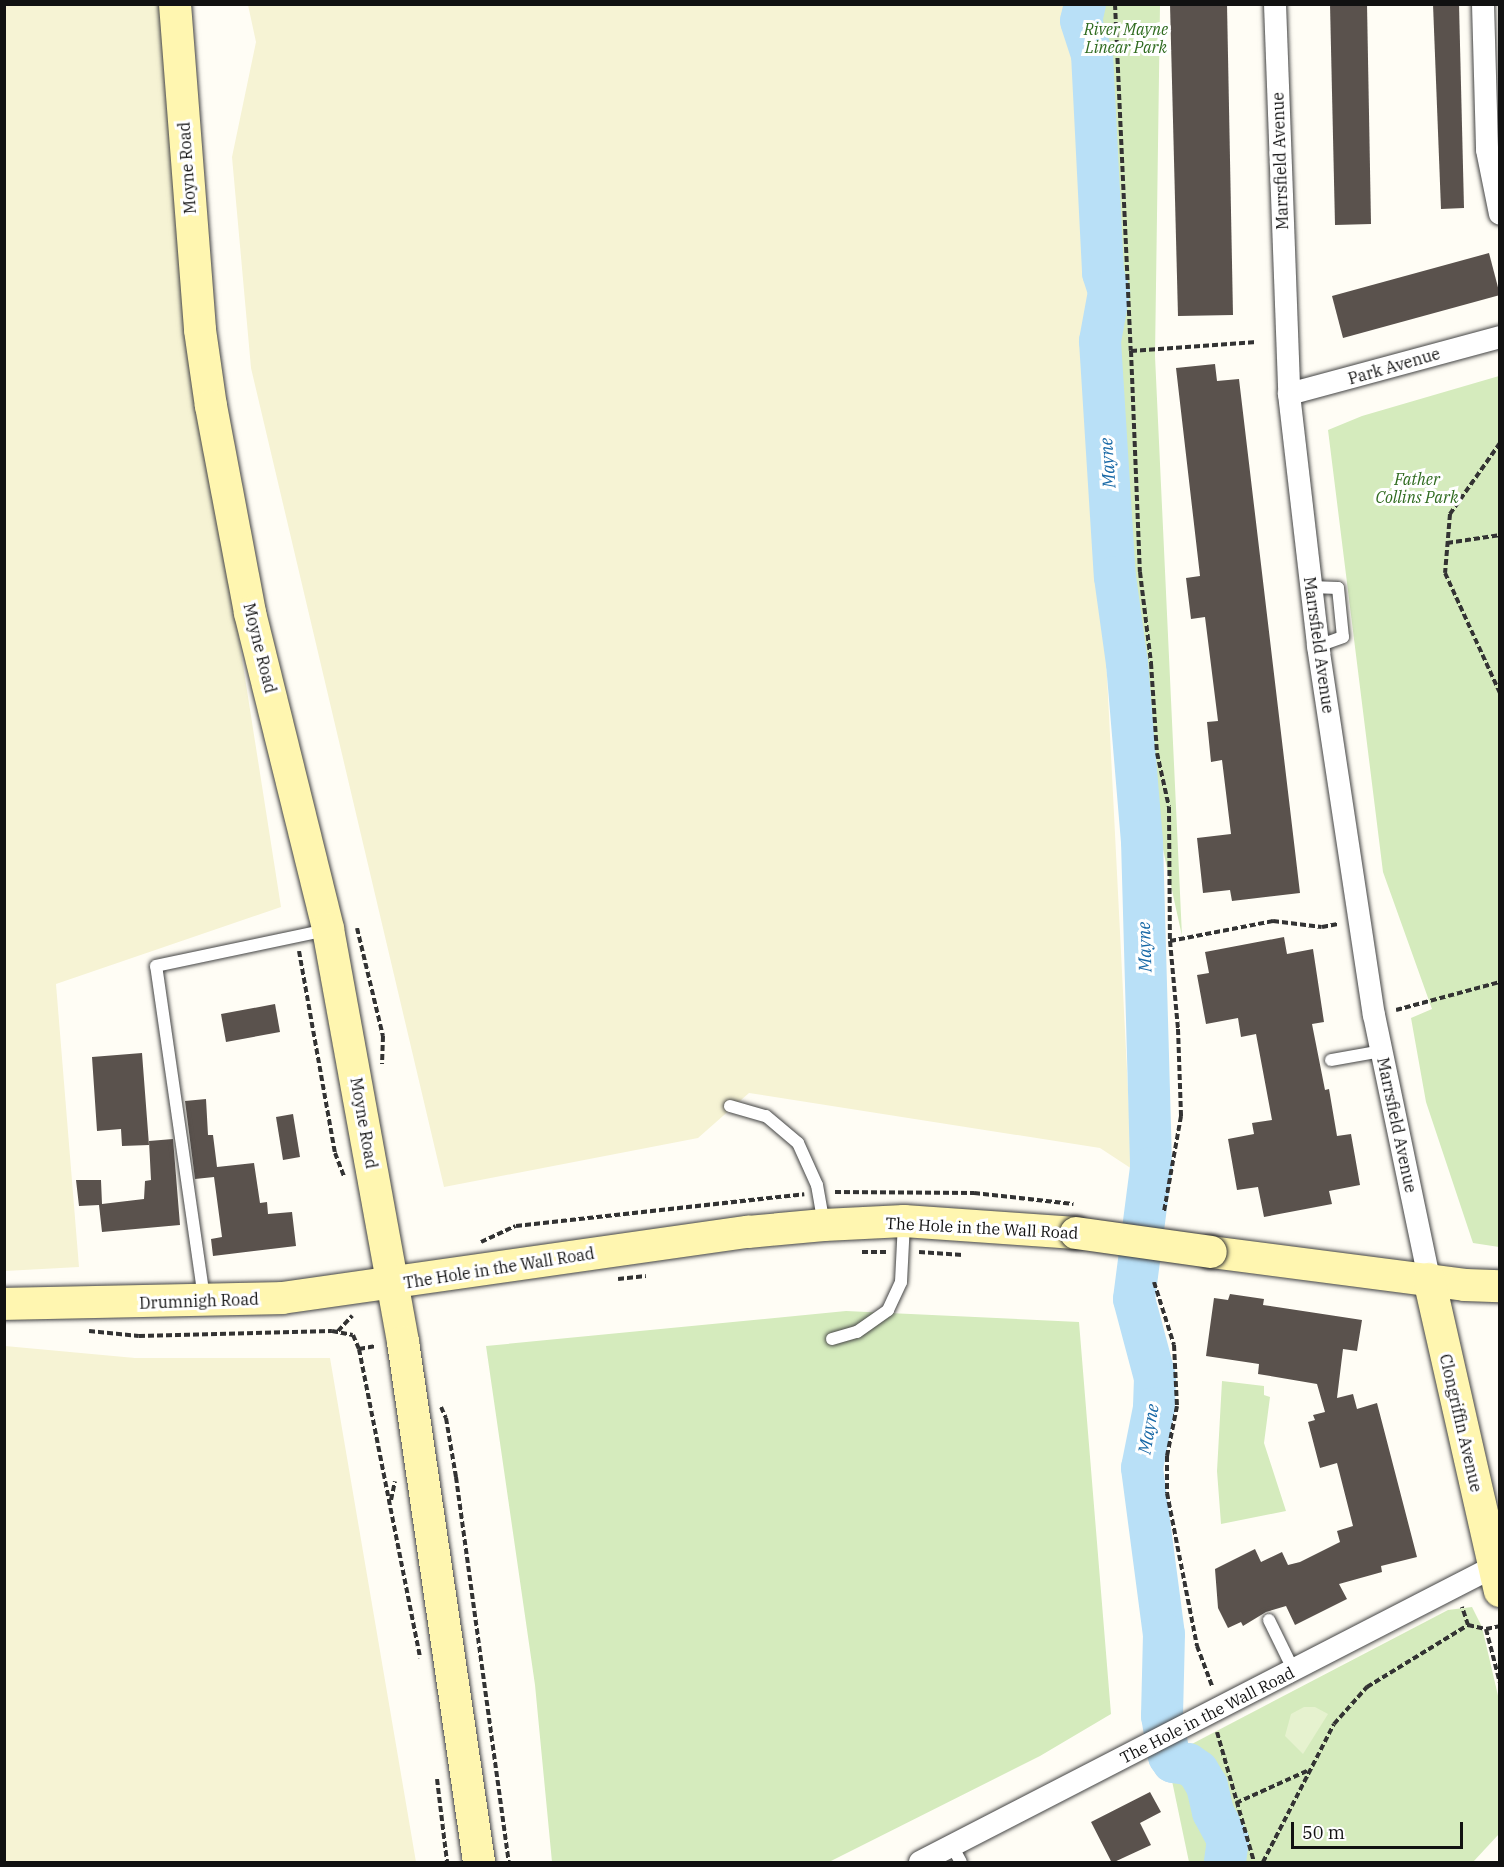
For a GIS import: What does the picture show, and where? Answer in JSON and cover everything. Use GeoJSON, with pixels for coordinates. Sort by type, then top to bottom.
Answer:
{"type":"FeatureCollection","features":[{"type":"Feature","properties":{"kind":"main road","name":"Moyne Road"},"geometry":{"type":"LineString","coordinates":[[175,4],[200,330],[211,406],[250,613],[328,929],[392,1284],[479,1863]]}},
{"type":"Feature","properties":{"kind":"main road","name":"The Hole in the Wall Road"},"geometry":{"type":"LineString","coordinates":[[392,1284],[748,1232],[904,1221],[1076,1233],[1211,1252],[1500,1286]]}},
{"type":"Feature","properties":{"kind":"main road","name":"Clongriffin Avenue"},"geometry":{"type":"LineString","coordinates":[[1429,1279],[1496,1579]]}},
{"type":"Feature","properties":{"kind":"main road","name":"Drumnigh Road"},"geometry":{"type":"LineString","coordinates":[[4,1304],[204,1303],[392,1284]]}},
{"type":"Feature","properties":{"kind":"street","name":"Marrsfield Avenue"},"geometry":{"type":"LineString","coordinates":[[1275,4],[1289,394],[1318,645],[1374,1015],[1429,1279]]}},
{"type":"Feature","properties":{"kind":"street"},"geometry":{"type":"LineString","coordinates":[[1484,4],[1487,150],[1500,214]]}},
{"type":"Feature","properties":{"kind":"street","name":"Park Avenue"},"geometry":{"type":"LineString","coordinates":[[1289,394],[1500,337]]}},
{"type":"Feature","properties":{"kind":"street","name":"The Hole in the Wall Road"},"geometry":{"type":"LineString","coordinates":[[920,1863],[956,1854],[1156,1742],[1456,1587],[1496,1579]]}},
{"type":"Feature","properties":{"kind":"lane"},"geometry":{"type":"LineString","coordinates":[[204,1303],[156,966],[328,929]]}},
{"type":"Feature","properties":{"kind":"lane"},"geometry":{"type":"LineString","coordinates":[[1331,1060],[1382,1051]]}},
{"type":"Feature","properties":{"kind":"lane"},"geometry":{"type":"LineString","coordinates":[[730,1106],[766,1116],[798,1143],[817,1185],[824,1225]]}},
{"type":"Feature","properties":{"kind":"lane"},"geometry":{"type":"LineString","coordinates":[[832,1339],[857,1332],[888,1310],[901,1282],[904,1221]]}},
{"type":"Feature","properties":{"kind":"lane"},"geometry":{"type":"LineString","coordinates":[[1269,1620],[1294,1671]]}},
{"type":"Feature","properties":{"kind":"path"},"geometry":{"type":"LineString","coordinates":[[1115,4],[1140,572],[1151,663],[1157,753],[1169,807],[1170,941],[1181,1116],[1164,1210]]}},
{"type":"Feature","properties":{"kind":"path"},"geometry":{"type":"LineString","coordinates":[[1131,351],[1257,342]]}},
{"type":"Feature","properties":{"kind":"path"},"geometry":{"type":"LineString","coordinates":[[1500,443],[1450,514],[1445,573],[1500,693]]}},
{"type":"Feature","properties":{"kind":"path"},"geometry":{"type":"LineString","coordinates":[[1447,543],[1500,535]]}},
{"type":"Feature","properties":{"kind":"path"},"geometry":{"type":"LineString","coordinates":[[1170,941],[1273,921],[1322,927],[1359,921]]}},
{"type":"Feature","properties":{"kind":"path"},"geometry":{"type":"LineString","coordinates":[[297,936],[340,1169]]}},
{"type":"Feature","properties":{"kind":"path"},"geometry":{"type":"LineString","coordinates":[[1374,1015],[1500,982]]}},
{"type":"Feature","properties":{"kind":"path"},"geometry":{"type":"LineString","coordinates":[[859,1252],[970,1255]]}},
{"type":"Feature","properties":{"kind":"path"},"geometry":{"type":"LineString","coordinates":[[623,1280],[650,1276]]}},
{"type":"Feature","properties":{"kind":"path"},"geometry":{"type":"LineString","coordinates":[[1154,1282],[1174,1345],[1177,1406],[1167,1456],[1167,1493],[1197,1646],[1217,1712],[1236,1803],[1254,1863]]}},
{"type":"Feature","properties":{"kind":"path"},"geometry":{"type":"LineString","coordinates":[[338,1331],[346,1322]]}},
{"type":"Feature","properties":{"kind":"path"},"geometry":{"type":"LineString","coordinates":[[85,1331],[139,1336],[338,1331],[353,1335],[359,1349],[421,1666]]}},
{"type":"Feature","properties":{"kind":"path"},"geometry":{"type":"LineString","coordinates":[[359,1349],[373,1347]]}},
{"type":"Feature","properties":{"kind":"path"},"geometry":{"type":"LineString","coordinates":[[446,1418],[509,1863]]}},
{"type":"Feature","properties":{"kind":"path"},"geometry":{"type":"LineString","coordinates":[[1456,1587],[1468,1625]]}},
{"type":"Feature","properties":{"kind":"path"},"geometry":{"type":"LineString","coordinates":[[1263,1863],[1334,1724],[1367,1687],[1468,1625],[1486,1629],[1500,1626]]}},
{"type":"Feature","properties":{"kind":"path"},"geometry":{"type":"LineString","coordinates":[[1486,1629],[1500,1683]]}},
{"type":"Feature","properties":{"kind":"path"},"geometry":{"type":"LineString","coordinates":[[1236,1803],[1308,1771]]}},
{"type":"Feature","properties":{"kind":"path"},"geometry":{"type":"LineString","coordinates":[[436,1773],[447,1863]]}},
{"type":"Feature","properties":{"kind":"shaded area"},"geometry":{"type":"Polygon","coordinates":[[[5,5],[164,5],[192,340],[281,907],[56,984],[79,1267],[5,1271],[5,5]]]}},
{"type":"Feature","properties":{"kind":"shaded area"},"geometry":{"type":"Polygon","coordinates":[[[248,5],[1073,5],[1132,1169],[1100,1148],[749,1093],[698,1138],[444,1187],[251,368],[232,157],[256,42],[248,5]]]}},
{"type":"Feature","properties":{"kind":"shaded area"},"geometry":{"type":"Polygon","coordinates":[[[5,1346],[135,1358],[330,1358],[416,1862],[5,1862],[5,1346]]]}},
{"type":"Feature","properties":{"kind":"green space","name":"River Mayne Linear Park"},"geometry":{"type":"Polygon","coordinates":[[[1090,5],[1160,5],[1155,356],[1182,936],[1157,822],[1106,385],[1090,5]]]}},
{"type":"Feature","properties":{"kind":"green space","name":"Father Collins Park"},"geometry":{"type":"Polygon","coordinates":[[[1500,376],[1499,1247],[1473,1243],[1426,1102],[1411,1018],[1432,1009],[1383,872],[1328,430],[1362,416],[1500,376]]]}},
{"type":"Feature","properties":{"kind":"green space"},"geometry":{"type":"Polygon","coordinates":[[[846,1311],[1079,1322],[1111,1714],[1040,1756],[829,1862],[552,1862],[535,1685],[486,1346],[846,1311]]]}},
{"type":"Feature","properties":{"kind":"green space"},"geometry":{"type":"Polygon","coordinates":[[[1222,1381],[1264,1386],[1264,1395],[1270,1397],[1264,1443],[1286,1511],[1221,1524],[1217,1471],[1222,1381]]]}},
{"type":"Feature","properties":{"kind":"green space"},"geometry":{"type":"Polygon","coordinates":[[[1472,1607],[1482,1627],[1499,1700],[1499,1834],[1473,1862],[1189,1862],[1167,1757],[1448,1610],[1472,1607]]]}},
{"type":"Feature","properties":{"kind":"green space"},"geometry":{"type":"Polygon","coordinates":[[[1304,1707],[1315,1707],[1328,1714],[1303,1754],[1285,1736],[1291,1714],[1304,1707]]]}},
{"type":"Feature","properties":{"kind":"building"},"geometry":{"type":"Polygon","coordinates":[[[1170,4],[1227,4],[1233,315],[1178,316],[1170,4]]]}},
{"type":"Feature","properties":{"kind":"building"},"geometry":{"type":"Polygon","coordinates":[[[1330,4],[1367,4],[1371,224],[1335,225],[1330,4]]]}},
{"type":"Feature","properties":{"kind":"building"},"geometry":{"type":"Polygon","coordinates":[[[1433,4],[1459,4],[1464,208],[1441,209],[1433,4]]]}},
{"type":"Feature","properties":{"kind":"building"},"geometry":{"type":"Polygon","coordinates":[[[1489,253],[1500,295],[1343,338],[1332,296],[1489,253]]]}},
{"type":"Feature","properties":{"kind":"building"},"geometry":{"type":"Polygon","coordinates":[[[1215,364],[1217,381],[1239,379],[1300,893],[1232,901],[1230,890],[1203,893],[1197,838],[1231,834],[1222,760],[1211,762],[1207,722],[1218,721],[1205,617],[1191,619],[1186,578],[1200,576],[1176,368],[1215,364]]]}},
{"type":"Feature","properties":{"kind":"building"},"geometry":{"type":"Polygon","coordinates":[[[1284,937],[1287,954],[1313,949],[1324,1022],[1312,1024],[1325,1090],[1329,1089],[1337,1136],[1351,1134],[1360,1185],[1329,1191],[1332,1204],[1264,1217],[1258,1187],[1237,1190],[1228,1139],[1254,1134],[1252,1123],[1272,1120],[1256,1034],[1241,1037],[1238,1018],[1206,1024],[1197,975],[1209,973],[1205,952],[1284,937]]]}},
{"type":"Feature","properties":{"kind":"building"},"geometry":{"type":"Polygon","coordinates":[[[275,1004],[280,1032],[226,1042],[221,1014],[275,1004]]]}},
{"type":"Feature","properties":{"kind":"building"},"geometry":{"type":"Polygon","coordinates":[[[142,1053],[149,1145],[122,1146],[121,1129],[97,1131],[92,1057],[142,1053]]]}},
{"type":"Feature","properties":{"kind":"building"},"geometry":{"type":"Polygon","coordinates":[[[206,1099],[208,1135],[213,1135],[217,1167],[254,1163],[260,1203],[267,1202],[268,1214],[292,1212],[296,1246],[213,1256],[211,1239],[222,1237],[214,1177],[195,1179],[185,1101],[206,1099]]]}},
{"type":"Feature","properties":{"kind":"building"},"geometry":{"type":"Polygon","coordinates":[[[293,1114],[300,1157],[283,1160],[276,1117],[293,1114]]]}},
{"type":"Feature","properties":{"kind":"building"},"geometry":{"type":"Polygon","coordinates":[[[173,1139],[180,1225],[102,1232],[99,1205],[79,1206],[76,1180],[101,1180],[102,1204],[144,1199],[145,1181],[151,1180],[149,1141],[173,1139]]]}},
{"type":"Feature","properties":{"kind":"building"},"geometry":{"type":"Polygon","coordinates":[[[1230,1294],[1264,1299],[1263,1305],[1362,1320],[1357,1351],[1343,1349],[1337,1398],[1353,1394],[1357,1409],[1377,1403],[1417,1557],[1381,1566],[1382,1572],[1339,1584],[1347,1599],[1295,1625],[1286,1606],[1266,1612],[1243,1626],[1241,1622],[1228,1628],[1218,1608],[1215,1569],[1255,1549],[1261,1562],[1282,1552],[1288,1565],[1300,1562],[1340,1542],[1337,1531],[1353,1526],[1337,1463],[1320,1468],[1308,1422],[1315,1420],[1313,1415],[1325,1412],[1317,1384],[1258,1374],[1259,1364],[1206,1356],[1214,1298],[1228,1300],[1230,1294]]]}},
{"type":"Feature","properties":{"kind":"building"},"geometry":{"type":"Polygon","coordinates":[[[1150,1792],[1161,1812],[1140,1823],[1151,1845],[1112,1863],[1091,1822],[1150,1792]]]}},
{"type":"Feature","properties":{"kind":"waterway","name":"Mayne"},"geometry":{"type":"LineString","coordinates":[[1085,4],[1081,21],[1092,54],[1103,273],[1109,292],[1100,341],[1115,577],[1127,663],[1142,841],[1151,1168],[1134,1299],[1155,1378],[1154,1408],[1142,1468],[1164,1634],[1162,1716],[1169,1756],[1173,1762],[1188,1764],[1198,1771],[1207,1786],[1213,1812],[1228,1840],[1225,1862]]}}]}
